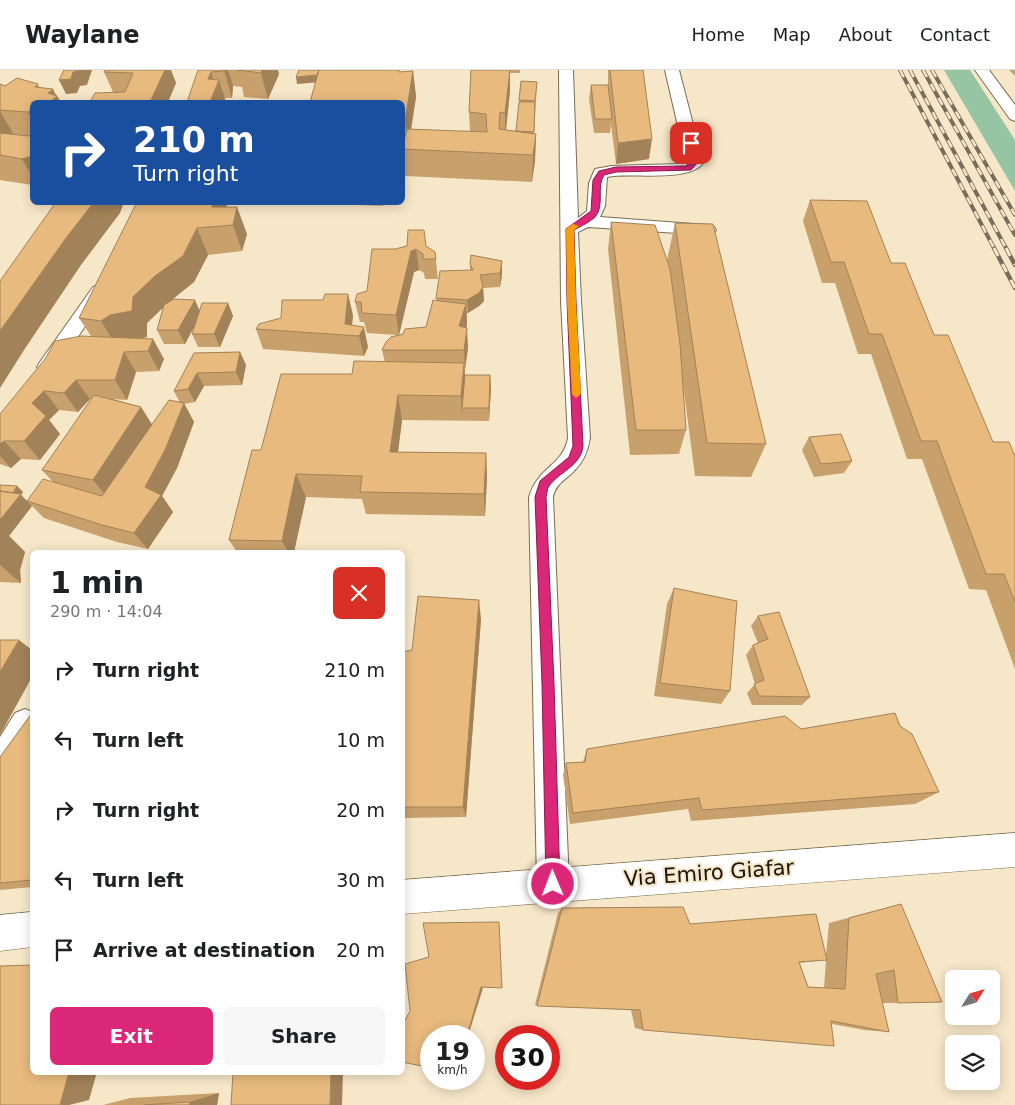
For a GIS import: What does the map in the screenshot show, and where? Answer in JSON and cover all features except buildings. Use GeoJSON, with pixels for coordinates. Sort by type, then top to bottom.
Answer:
{"type":"FeatureCollection","features":[{"type":"Feature","properties":{"kind":"street"},"geometry":{"type":"LineString","coordinates":[[553,884],[548,684],[540,497],[544,484],[572,460],[578,446],[571,301],[578,225],[566,70]]}},
{"type":"Feature","properties":{"kind":"street"},"geometry":{"type":"LineString","coordinates":[[578,225],[595,211],[597,180],[602,173],[616,170],[683,169],[695,163],[672,70]]}},
{"type":"Feature","properties":{"kind":"street"},"geometry":{"type":"LineString","coordinates":[[982,70],[1015,116]]}},
{"type":"Feature","properties":{"kind":"street"},"geometry":{"type":"LineString","coordinates":[[578,225],[713,231]]}},
{"type":"Feature","properties":{"kind":"street"},"geometry":{"type":"LineString","coordinates":[[39,378],[91,306],[110,274]]}},
{"type":"Feature","properties":{"kind":"street"},"geometry":{"type":"LineString","coordinates":[[0,764],[25,722]]}},
{"type":"Feature","properties":{"kind":"street","name":"Via Emiro Giafar"},"geometry":{"type":"LineString","coordinates":[[405,898],[553,884],[1015,850]]}},
{"type":"Feature","properties":{"kind":"street"},"geometry":{"type":"LineString","coordinates":[[0,933],[30,930]]}},
{"type":"Feature","properties":{"kind":"green space"},"geometry":{"type":"Polygon","coordinates":[[[944,70],[970,70],[1015,140],[1015,191],[944,70]]]}},
{"type":"Feature","properties":{"kind":"railway"},"geometry":{"type":"LineString","coordinates":[[900,70],[995,250]]}},
{"type":"Feature","properties":{"kind":"railway"},"geometry":{"type":"LineString","coordinates":[[910,70],[1007,250]]}},
{"type":"Feature","properties":{"kind":"railway"},"geometry":{"type":"LineString","coordinates":[[923,70],[1015,235]]}},
{"type":"Feature","properties":{"kind":"railway"},"geometry":{"type":"LineString","coordinates":[[932,70],[1015,215]]}},
{"type":"Feature","properties":{"kind":"railway"},"geometry":{"type":"LineString","coordinates":[[994,248],[1015,288]]}},
{"type":"Feature","properties":{"kind":"railway"},"geometry":{"type":"LineString","coordinates":[[1006,248],[1015,265]]}},
{"type":"Feature","properties":{"kind":"slow traffic"},"geometry":{"type":"LineString","coordinates":[[575,226],[570,229],[571,301],[576,394]]}},
{"type":"Feature","properties":{"kind":"route"},"geometry":{"type":"LineString","coordinates":[[553,884],[548,684],[540,497],[544,484],[549,478],[572,460],[577,452],[579,438],[571,301],[570,229],[592,216],[595,211],[597,180],[602,173],[609,170],[688,168],[696,161],[691,143]]}}]}
